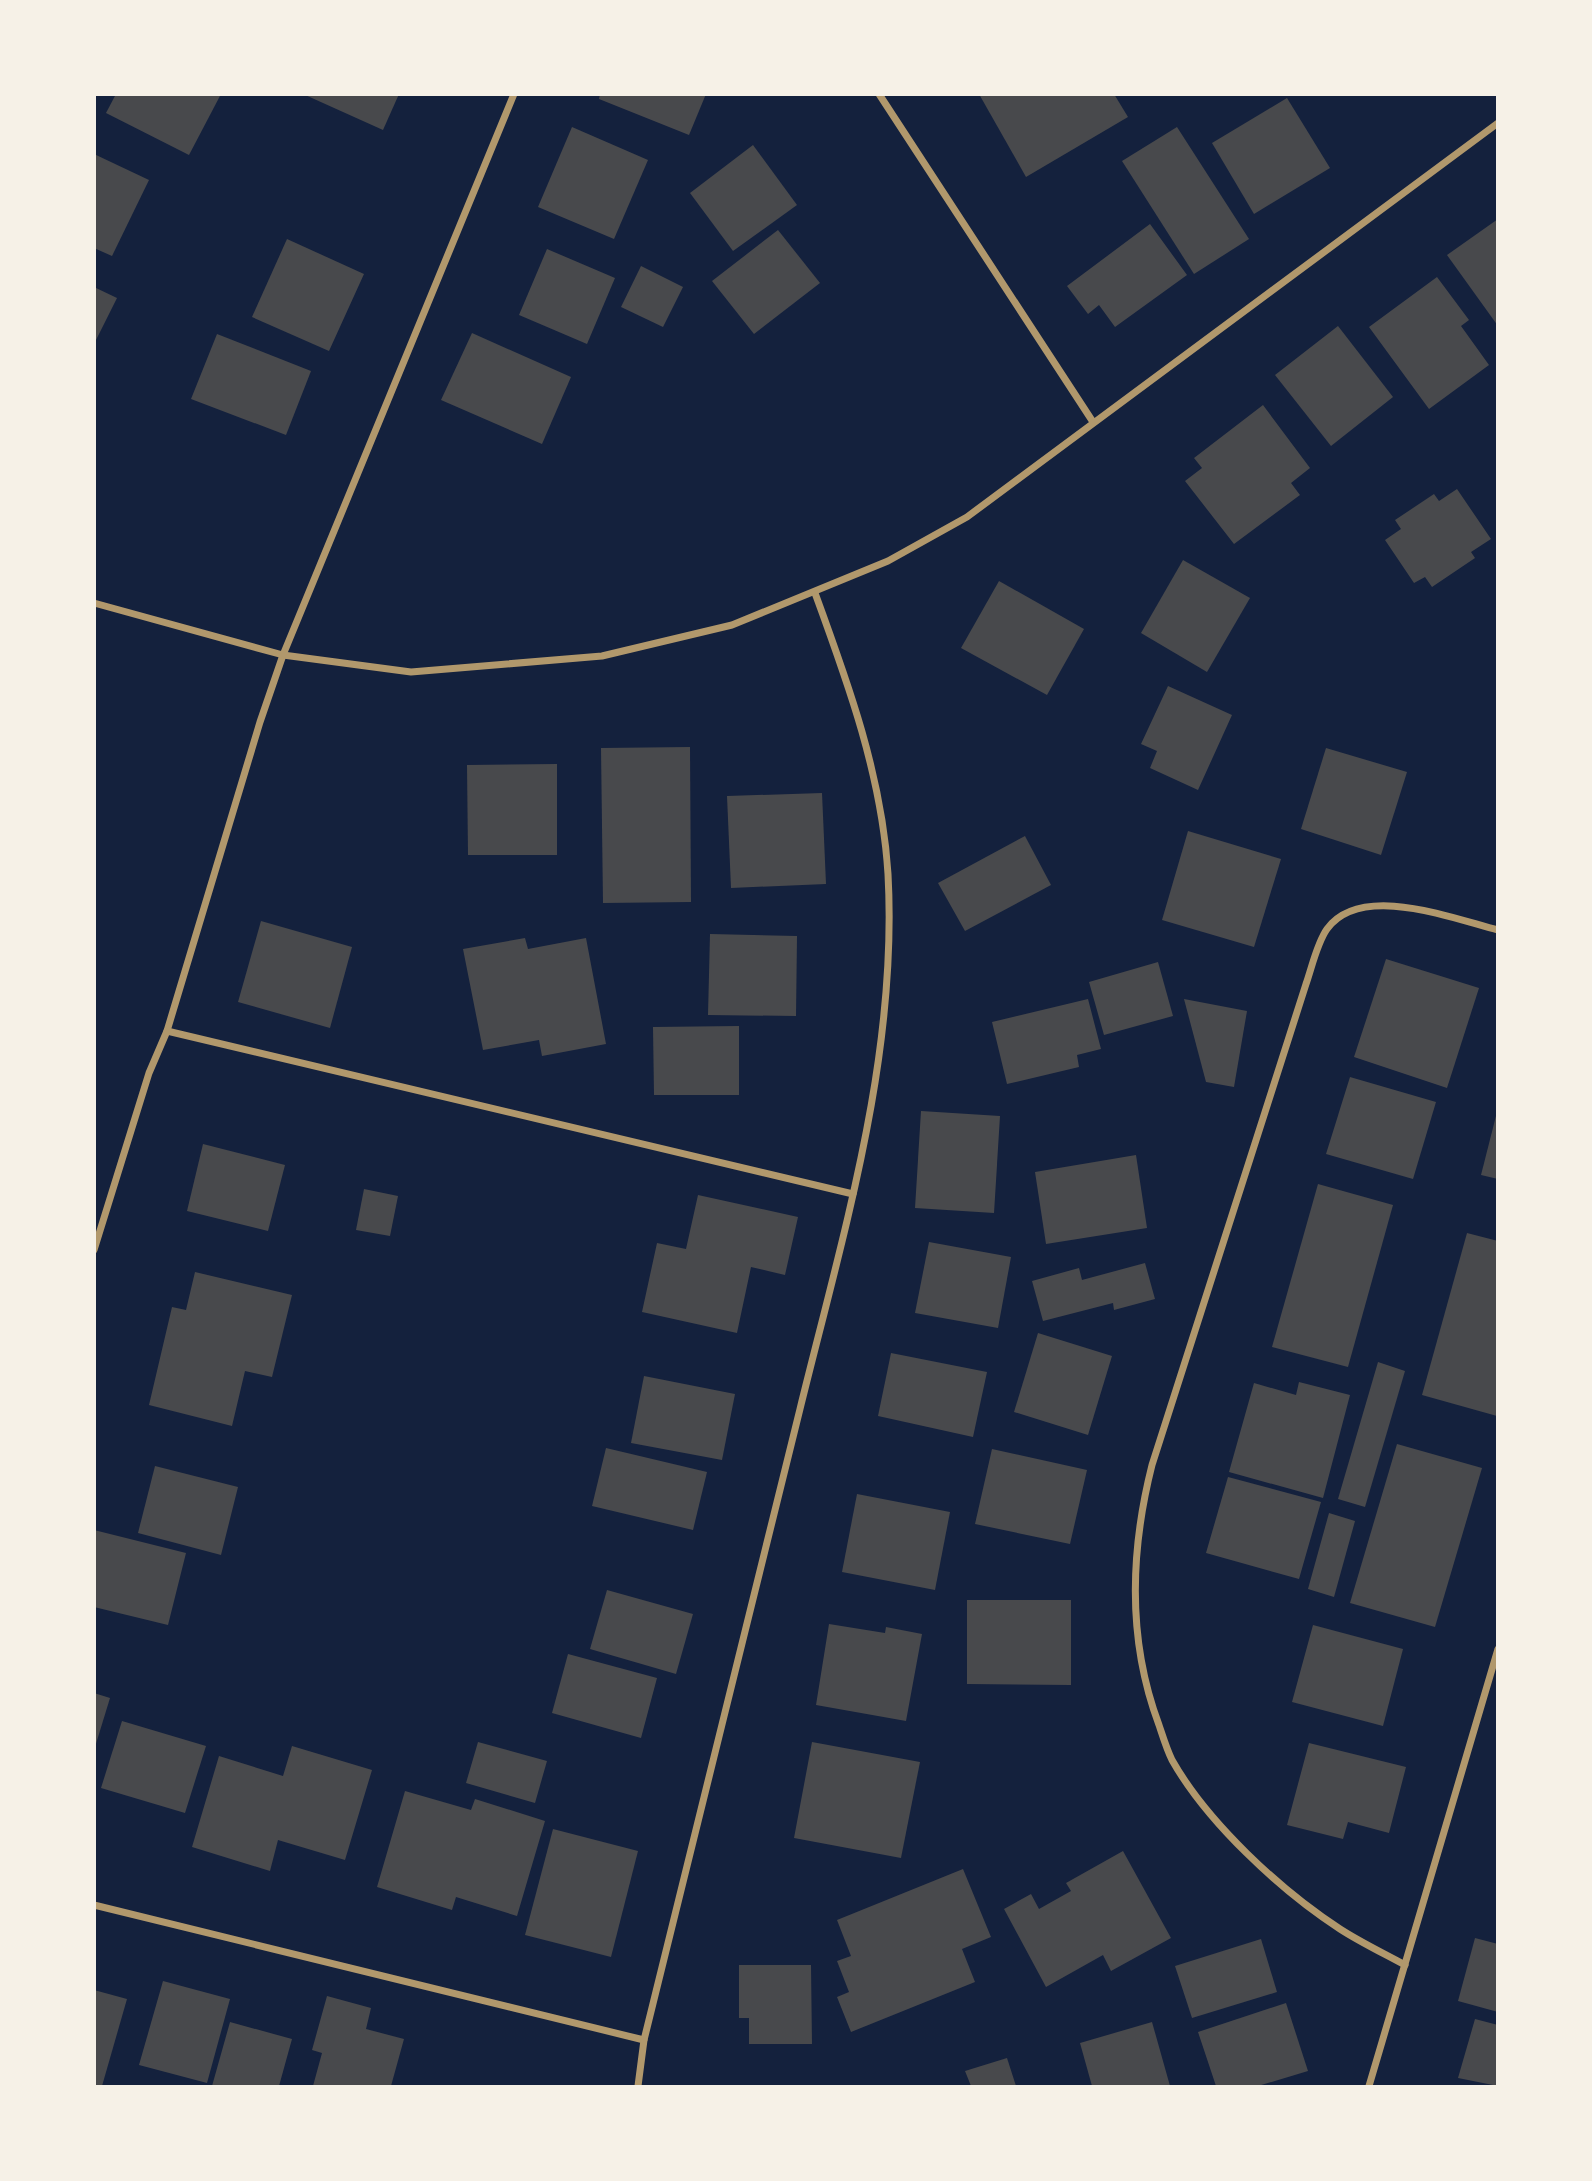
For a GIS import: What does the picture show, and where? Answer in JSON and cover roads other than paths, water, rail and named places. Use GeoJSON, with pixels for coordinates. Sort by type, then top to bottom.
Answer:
{"type":"FeatureCollection","features":[{"type":"Feature","properties":{"kind":"street"},"geometry":{"type":"LineString","coordinates":[[94,1250],[149,1073],[167,1031],[260,722],[284,655],[514,94]]}},
{"type":"Feature","properties":{"kind":"street"},"geometry":{"type":"LineString","coordinates":[[879,94],[1093,422]]}},
{"type":"Feature","properties":{"kind":"street"},"geometry":{"type":"LineString","coordinates":[[94,603],[284,655],[411,671],[603,656],[732,625],[888,561],[967,517],[1497,123]]}},
{"type":"Feature","properties":{"kind":"street"},"geometry":{"type":"LineString","coordinates":[[638,2087],[644,2040],[853,1194],[883,1038],[890,950],[888,871],[878,789],[846,677],[815,593]]}},
{"type":"Feature","properties":{"kind":"street"},"geometry":{"type":"LineString","coordinates":[[1405,1965],[1340,1929],[1293,1894],[1225,1831],[1172,1760],[1148,1695],[1136,1628],[1134,1576],[1140,1512],[1152,1465],[1306,984],[1328,928],[1345,915],[1370,905],[1399,905],[1497,930]]}},
{"type":"Feature","properties":{"kind":"street"},"geometry":{"type":"LineString","coordinates":[[167,1031],[853,1194]]}},
{"type":"Feature","properties":{"kind":"street"},"geometry":{"type":"LineString","coordinates":[[1369,2087],[1497,1650]]}},
{"type":"Feature","properties":{"kind":"street"},"geometry":{"type":"LineString","coordinates":[[94,1905],[644,2040]]}}]}
